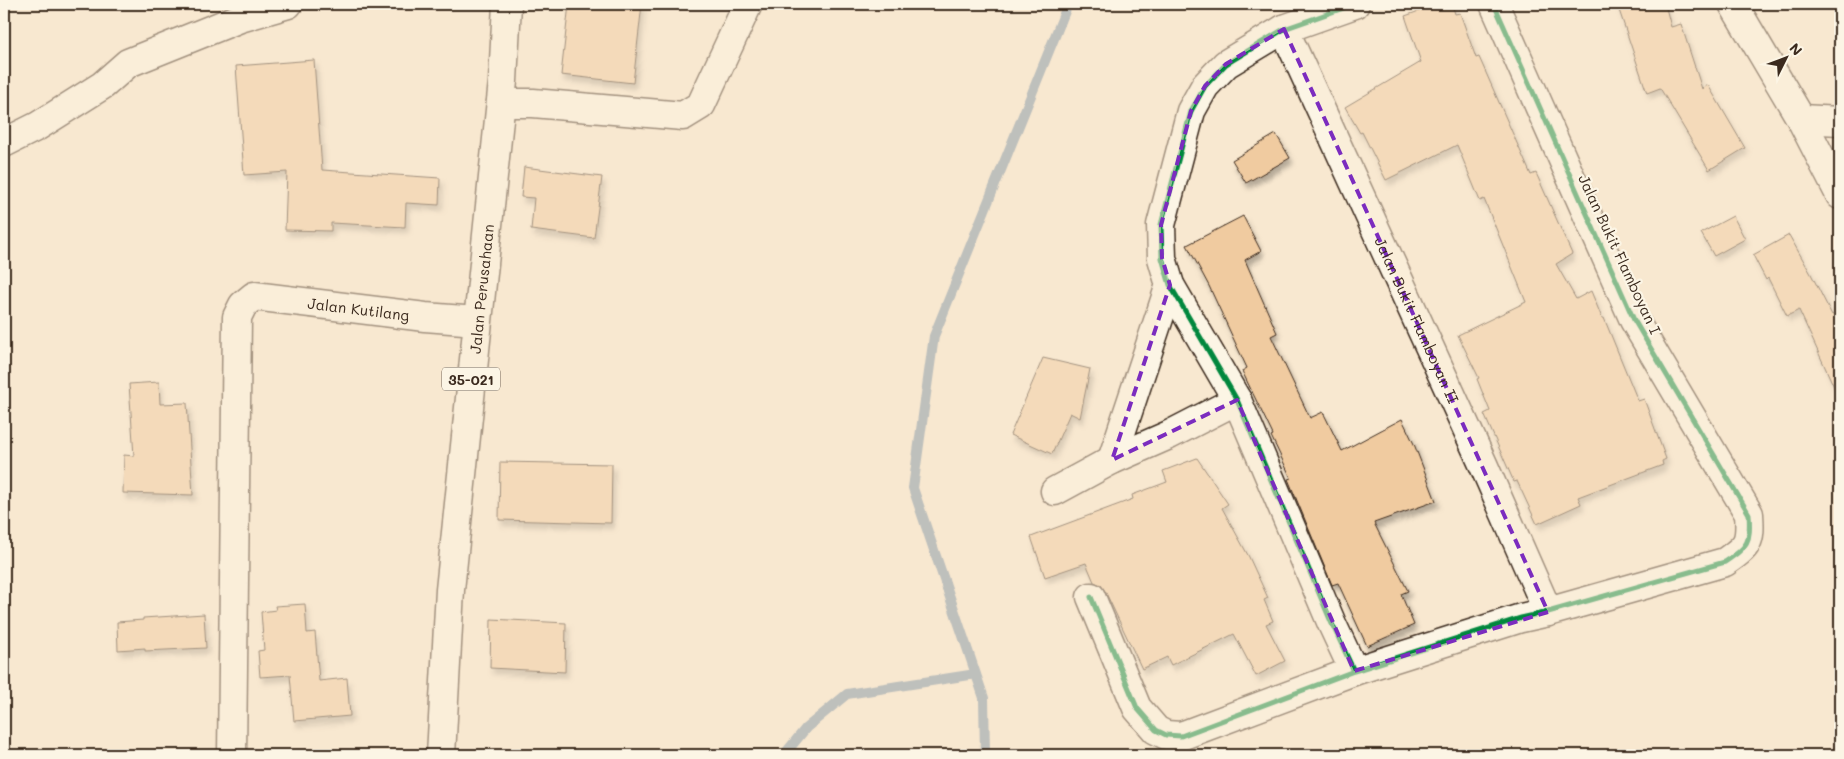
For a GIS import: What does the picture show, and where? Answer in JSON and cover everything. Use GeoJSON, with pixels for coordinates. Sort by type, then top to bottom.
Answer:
{"type":"FeatureCollection","features":[{"type":"Feature","properties":{"kind":"street"},"geometry":{"type":"LineString","coordinates":[[4,143],[38,126],[103,85],[128,63],[240,18],[288,4]]}},
{"type":"Feature","properties":{"kind":"street","name":"Jalan Perusahaan"},"geometry":{"type":"LineString","coordinates":[[441,755],[450,590],[501,103],[507,4]]}},
{"type":"Feature","properties":{"kind":"street"},"geometry":{"type":"LineString","coordinates":[[501,103],[533,103],[683,116],[701,106],[748,4]]}},
{"type":"Feature","properties":{"kind":"street"},"geometry":{"type":"LineString","coordinates":[[1354,671],[1332,624],[1237,400],[1170,285],[1162,258],[1161,225],[1191,111],[1205,86],[1226,64],[1284,29],[1355,4]]}},
{"type":"Feature","properties":{"kind":"street","name":"Jalan Bukit Flamboyan I"},"geometry":{"type":"LineString","coordinates":[[1494,4],[1634,320],[1749,514],[1750,533],[1742,550],[1725,562],[1548,612]]}},
{"type":"Feature","properties":{"kind":"street"},"geometry":{"type":"LineString","coordinates":[[1733,4],[1800,119],[1840,195]]}},
{"type":"Feature","properties":{"kind":"street","name":"Jalan Bukit Flamboyan II"},"geometry":{"type":"LineString","coordinates":[[1284,29],[1479,454],[1548,612]]}},
{"type":"Feature","properties":{"kind":"street"},"geometry":{"type":"LineString","coordinates":[[1800,119],[1840,121]]}},
{"type":"Feature","properties":{"kind":"street"},"geometry":{"type":"LineString","coordinates":[[1112,460],[1170,285]]}},
{"type":"Feature","properties":{"kind":"street","name":"Jalan Kutilang"},"geometry":{"type":"LineString","coordinates":[[232,755],[237,317],[243,305],[254,296],[426,318],[477,320]]}},
{"type":"Feature","properties":{"kind":"street"},"geometry":{"type":"LineString","coordinates":[[1055,491],[1112,460],[1169,435],[1237,400]]}},
{"type":"Feature","properties":{"kind":"street"},"geometry":{"type":"LineString","coordinates":[[1090,597],[1138,708],[1156,730],[1166,734],[1181,736],[1354,671],[1520,618],[1548,612]]}},
{"type":"Feature","properties":{"kind":"highlighted area"},"geometry":{"type":"Polygon","coordinates":[[[1284,29],[1548,612],[1354,671],[1237,400],[1112,460],[1170,285],[1162,258],[1161,225],[1191,111],[1205,86],[1226,64],[1284,29]]]}},
{"type":"Feature","properties":{"kind":"building"},"geometry":{"type":"Polygon","coordinates":[[[569,4],[642,4],[633,83],[561,75],[569,4]]]}},
{"type":"Feature","properties":{"kind":"building"},"geometry":{"type":"Polygon","coordinates":[[[1439,4],[1452,4],[1455,14],[1460,13],[1476,58],[1479,57],[1531,175],[1536,173],[1572,254],[1556,264],[1576,299],[1591,291],[1638,401],[1644,399],[1666,459],[1662,461],[1663,465],[1578,497],[1581,504],[1537,524],[1517,481],[1514,482],[1484,414],[1490,411],[1477,379],[1479,378],[1458,335],[1526,302],[1484,199],[1480,201],[1457,145],[1386,180],[1362,132],[1360,133],[1345,107],[1421,62],[1405,16],[1439,4]]]}},
{"type":"Feature","properties":{"kind":"building"},"geometry":{"type":"Polygon","coordinates":[[[1617,4],[1665,4],[1671,27],[1681,24],[1702,89],[1708,85],[1745,148],[1709,170],[1660,88],[1647,93],[1617,4]]]}},
{"type":"Feature","properties":{"kind":"building"},"geometry":{"type":"Polygon","coordinates":[[[314,60],[322,170],[440,178],[439,205],[406,203],[405,227],[331,223],[331,231],[285,230],[287,172],[244,175],[236,66],[314,60]]]}},
{"type":"Feature","properties":{"kind":"building"},"geometry":{"type":"Polygon","coordinates":[[[1276,134],[1290,158],[1246,183],[1232,160],[1276,134]]]}},
{"type":"Feature","properties":{"kind":"building"},"geometry":{"type":"Polygon","coordinates":[[[524,167],[602,177],[594,238],[531,230],[534,198],[521,197],[524,167]]]}},
{"type":"Feature","properties":{"kind":"building"},"geometry":{"type":"Polygon","coordinates":[[[1243,216],[1261,251],[1245,260],[1277,333],[1271,336],[1310,418],[1323,412],[1342,451],[1402,419],[1414,444],[1436,501],[1374,523],[1408,591],[1401,594],[1414,625],[1367,646],[1338,583],[1332,585],[1288,479],[1291,478],[1271,436],[1273,435],[1242,371],[1247,368],[1209,286],[1187,245],[1243,216]]]}},
{"type":"Feature","properties":{"kind":"building"},"geometry":{"type":"Polygon","coordinates":[[[1733,216],[1745,239],[1714,256],[1701,233],[1733,216]]]}},
{"type":"Feature","properties":{"kind":"building"},"geometry":{"type":"Polygon","coordinates":[[[1789,235],[1832,315],[1840,311],[1840,400],[1799,310],[1787,316],[1768,278],[1766,280],[1753,255],[1789,235]]]}},
{"type":"Feature","properties":{"kind":"building"},"geometry":{"type":"Polygon","coordinates":[[[1043,358],[1090,369],[1080,418],[1070,413],[1052,454],[1010,435],[1043,358]]]}},
{"type":"Feature","properties":{"kind":"building"},"geometry":{"type":"Polygon","coordinates":[[[159,382],[160,404],[187,403],[193,495],[123,493],[124,455],[134,456],[129,384],[159,382]]]}},
{"type":"Feature","properties":{"kind":"building"},"geometry":{"type":"Polygon","coordinates":[[[1197,458],[1228,504],[1222,508],[1249,557],[1268,598],[1264,600],[1273,621],[1266,624],[1285,661],[1256,676],[1234,634],[1171,665],[1167,657],[1142,669],[1105,591],[1101,585],[1094,582],[1086,563],[1045,577],[1031,537],[1133,499],[1132,495],[1167,482],[1163,471],[1197,458]]]}},
{"type":"Feature","properties":{"kind":"building"},"geometry":{"type":"Polygon","coordinates":[[[500,462],[612,464],[611,523],[499,520],[500,462]]]}},
{"type":"Feature","properties":{"kind":"building"},"geometry":{"type":"Polygon","coordinates":[[[305,604],[307,633],[315,632],[319,681],[347,678],[350,716],[294,721],[290,675],[260,677],[258,651],[264,650],[261,612],[276,610],[275,606],[305,604]]]}},
{"type":"Feature","properties":{"kind":"building"},"geometry":{"type":"Polygon","coordinates":[[[204,614],[206,648],[145,651],[145,648],[118,650],[117,622],[143,620],[143,618],[204,614]]]}},
{"type":"Feature","properties":{"kind":"building"},"geometry":{"type":"Polygon","coordinates":[[[491,619],[566,623],[565,672],[490,668],[491,619]]]}},
{"type":"Feature","properties":{"kind":"waterway"},"geometry":{"type":"LineString","coordinates":[[985,755],[984,698],[913,488],[934,336],[1068,4]]}},
{"type":"Feature","properties":{"kind":"waterway"},"geometry":{"type":"LineString","coordinates":[[784,755],[806,728],[847,694],[976,674]]}},
{"type":"Feature","properties":{"kind":"cycle path"},"geometry":{"type":"LineString","coordinates":[[1354,671],[1332,624],[1237,400],[1170,285],[1162,258],[1161,225],[1191,111],[1205,86],[1226,64],[1284,29],[1355,4]]}},
{"type":"Feature","properties":{"kind":"cycle path"},"geometry":{"type":"LineString","coordinates":[[1091,597],[1137,708],[1156,730],[1166,735],[1181,736],[1354,671],[1521,618],[1725,562],[1739,552],[1746,543],[1749,531],[1749,514],[1634,320],[1494,4]]}}]}
